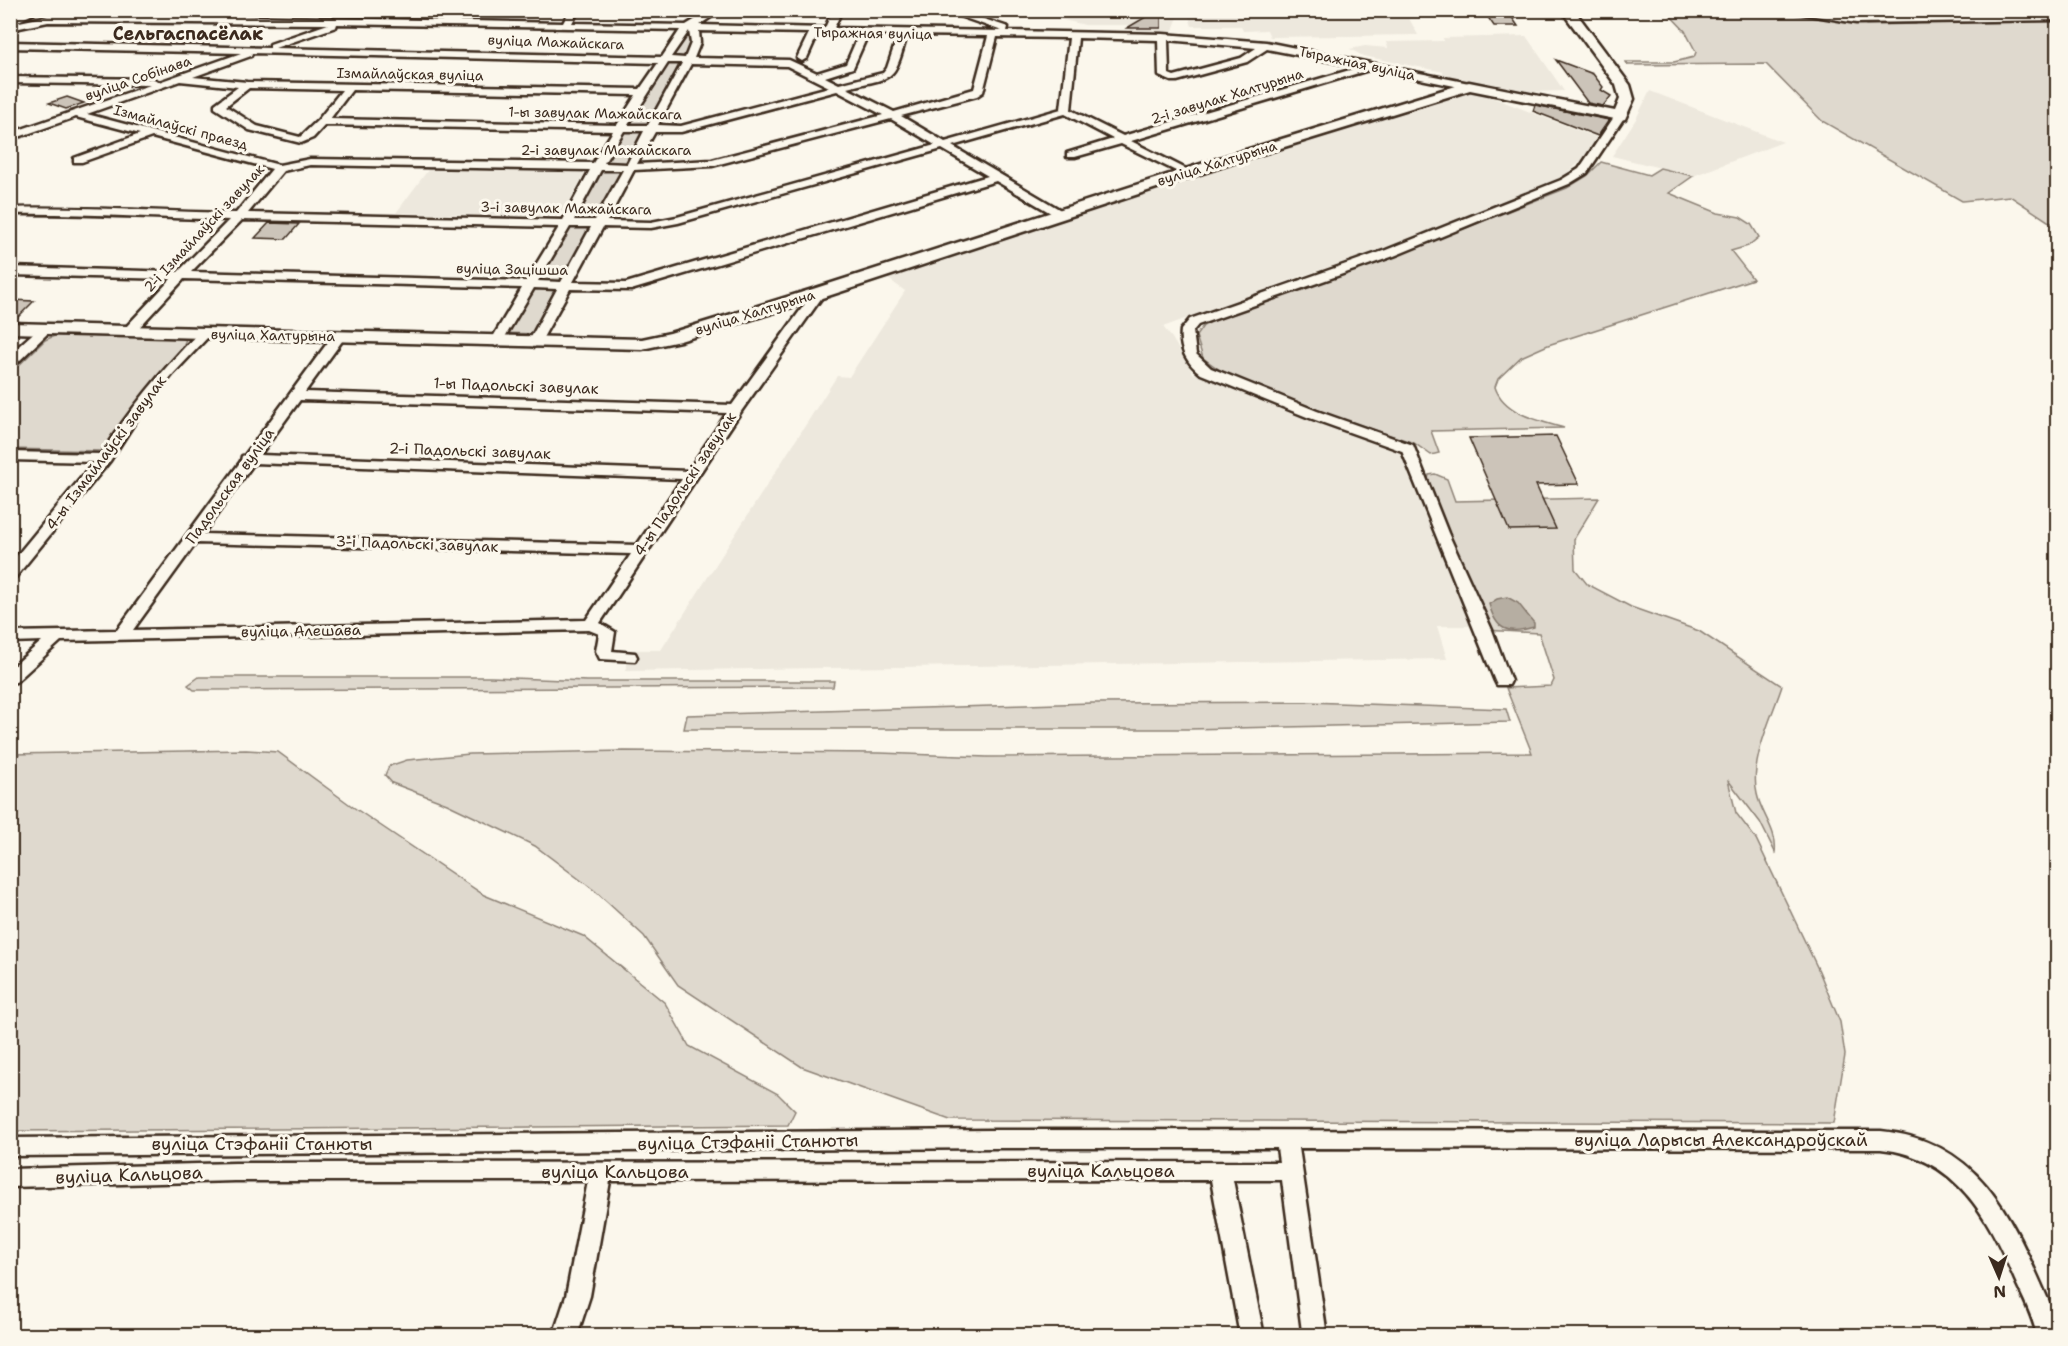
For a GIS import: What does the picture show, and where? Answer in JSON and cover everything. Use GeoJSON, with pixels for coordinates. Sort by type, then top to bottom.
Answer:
{"type":"FeatureCollection","features":[{"type":"Feature","properties":{"kind":"street"},"geometry":{"type":"LineString","coordinates":[[10,21],[35,10]]}},
{"type":"Feature","properties":{"kind":"street"},"geometry":{"type":"LineString","coordinates":[[235,19],[249,10]]}},
{"type":"Feature","properties":{"kind":"street","name":"вуліца Собінава"},"geometry":{"type":"LineString","coordinates":[[10,137],[377,10]]}},
{"type":"Feature","properties":{"kind":"street"},"geometry":{"type":"LineString","coordinates":[[566,26],[575,10]]}},
{"type":"Feature","properties":{"kind":"street"},"geometry":{"type":"LineString","coordinates":[[827,32],[837,10]]}},
{"type":"Feature","properties":{"kind":"street"},"geometry":{"type":"LineString","coordinates":[[946,10],[1017,34]]}},
{"type":"Feature","properties":{"kind":"street"},"geometry":{"type":"LineString","coordinates":[[1503,681],[1408,448],[1302,410],[1206,371],[1193,363],[1188,353],[1187,330],[1194,322],[1390,253],[1565,183],[1583,171],[1620,116],[1627,99],[1623,86],[1567,10]]}},
{"type":"Feature","properties":{"kind":"street"},"geometry":{"type":"LineString","coordinates":[[1785,10],[1827,18],[1894,20],[2058,17]]}},
{"type":"Feature","properties":{"kind":"street"},"geometry":{"type":"LineString","coordinates":[[1883,10],[1894,20]]}},
{"type":"Feature","properties":{"kind":"street"},"geometry":{"type":"LineString","coordinates":[[496,342],[567,223],[597,166],[643,92],[664,60],[690,28],[711,11]]}},
{"type":"Feature","properties":{"kind":"street","name":"Тыражная вуліца"},"geometry":{"type":"LineString","coordinates":[[10,27],[57,19],[235,19],[1164,37],[1266,45],[1620,116]]}},
{"type":"Feature","properties":{"kind":"street"},"geometry":{"type":"LineString","coordinates":[[534,343],[688,61],[696,41],[690,28]]}},
{"type":"Feature","properties":{"kind":"street"},"geometry":{"type":"LineString","coordinates":[[802,58],[814,32]]}},
{"type":"Feature","properties":{"kind":"street"},"geometry":{"type":"LineString","coordinates":[[815,76],[850,66],[864,32]]}},
{"type":"Feature","properties":{"kind":"street","name":"1-ы завулак Мажайскага"},"geometry":{"type":"LineString","coordinates":[[322,122],[686,128],[890,72],[903,33]]}},
{"type":"Feature","properties":{"kind":"street","name":"2-і завулак Мажайскага"},"geometry":{"type":"LineString","coordinates":[[310,162],[630,167],[712,163],[973,94],[979,90],[993,34]]}},
{"type":"Feature","properties":{"kind":"street"},"geometry":{"type":"LineString","coordinates":[[1074,35],[1066,111],[1186,173]]}},
{"type":"Feature","properties":{"kind":"street"},"geometry":{"type":"LineString","coordinates":[[1164,37],[1164,76],[1173,79],[1244,60],[1266,45]]}},
{"type":"Feature","properties":{"kind":"street","name":"вуліца Мажайскага"},"geometry":{"type":"LineString","coordinates":[[10,45],[783,62],[793,64],[892,115],[1060,214]]}},
{"type":"Feature","properties":{"kind":"street","name":"2-і завулак Халтурына"},"geometry":{"type":"LineString","coordinates":[[1071,155],[1125,141],[1372,66]]}},
{"type":"Feature","properties":{"kind":"street","name":"Ізмайлаўская вуліца"},"geometry":{"type":"LineString","coordinates":[[178,78],[247,85],[643,92]]}},
{"type":"Feature","properties":{"kind":"street"},"geometry":{"type":"LineString","coordinates":[[10,80],[167,82]]}},
{"type":"Feature","properties":{"kind":"street"},"geometry":{"type":"LineString","coordinates":[[10,88],[29,80]]}},
{"type":"Feature","properties":{"kind":"street"},"geometry":{"type":"LineString","coordinates":[[247,85],[219,106],[253,128],[301,140],[309,136],[322,122],[349,87]]}},
{"type":"Feature","properties":{"kind":"street","name":"вуліца Халтурына"},"geometry":{"type":"LineString","coordinates":[[10,328],[534,343],[621,345],[650,343],[819,293],[1186,173],[1469,86]]}},
{"type":"Feature","properties":{"kind":"street","name":"3-і завулак Мажайскага"},"geometry":{"type":"LineString","coordinates":[[10,211],[67,210],[111,214],[601,224],[665,223],[1066,111]]}},
{"type":"Feature","properties":{"kind":"street","name":"Ізмайлаўскі праезд"},"geometry":{"type":"LineString","coordinates":[[76,114],[279,168]]}},
{"type":"Feature","properties":{"kind":"street"},"geometry":{"type":"LineString","coordinates":[[78,160],[148,135]]}},
{"type":"Feature","properties":{"kind":"street","name":"2-і Ізмайлаўскі завулак"},"geometry":{"type":"LineString","coordinates":[[129,331],[240,216],[279,168],[310,162]]}},
{"type":"Feature","properties":{"kind":"street","name":"вуліца Зацішша"},"geometry":{"type":"LineString","coordinates":[[10,271],[633,286],[996,177]]}},
{"type":"Feature","properties":{"kind":"street","name":"4-ы Падольскі завулак"},"geometry":{"type":"LineString","coordinates":[[591,625],[736,409],[819,293]]}},
{"type":"Feature","properties":{"kind":"street"},"geometry":{"type":"LineString","coordinates":[[10,362],[45,329]]}},
{"type":"Feature","properties":{"kind":"street","name":"4-ы Ізмайлаўскі завулак"},"geometry":{"type":"LineString","coordinates":[[10,576],[105,458],[134,414],[168,371],[204,333]]}},
{"type":"Feature","properties":{"kind":"street","name":"Падольская вуліца"},"geometry":{"type":"LineString","coordinates":[[121,635],[193,538],[247,459],[339,337]]}},
{"type":"Feature","properties":{"kind":"street","name":"1-ы Падольскі завулак"},"geometry":{"type":"LineString","coordinates":[[295,396],[736,409]]}},
{"type":"Feature","properties":{"kind":"street"},"geometry":{"type":"LineString","coordinates":[[10,456],[105,458]]}},
{"type":"Feature","properties":{"kind":"street","name":"2-і Падольскі завулак"},"geometry":{"type":"LineString","coordinates":[[247,459],[691,475]]}},
{"type":"Feature","properties":{"kind":"street","name":"3-і Падольскі завулак"},"geometry":{"type":"LineString","coordinates":[[193,538],[640,550]]}},
{"type":"Feature","properties":{"kind":"street"},"geometry":{"type":"LineString","coordinates":[[591,625],[607,632],[604,651],[606,655],[629,657]]}},
{"type":"Feature","properties":{"kind":"street","name":"вуліца Алешава"},"geometry":{"type":"LineString","coordinates":[[10,637],[591,625]]}},
{"type":"Feature","properties":{"kind":"street"},"geometry":{"type":"LineString","coordinates":[[10,678],[56,637]]}},
{"type":"Feature","properties":{"kind":"street","name":"вуліца Ларысы Александроўскай"},"geometry":{"type":"LineString","coordinates":[[1287,1140],[1855,1139],[1909,1144],[1932,1154],[1961,1172],[1982,1193],[2008,1242],[2046,1323],[2049,1335]]}},
{"type":"Feature","properties":{"kind":"street"},"geometry":{"type":"LineString","coordinates":[[1287,1140],[1314,1331],[1317,1335]]}},
{"type":"Feature","properties":{"kind":"street","name":"вуліца Стэфаніі Станюты"},"geometry":{"type":"LineString","coordinates":[[10,1147],[1287,1140]]}},
{"type":"Feature","properties":{"kind":"street"},"geometry":{"type":"LineString","coordinates":[[1220,1171],[1252,1335]]}},
{"type":"Feature","properties":{"kind":"street","name":"вуліца Кальцова"},"geometry":{"type":"LineString","coordinates":[[10,1178],[236,1172],[1291,1171]]}},
{"type":"Feature","properties":{"kind":"street"},"geometry":{"type":"LineString","coordinates":[[565,1335],[578,1296],[601,1172]]}},
{"type":"Feature","properties":{"kind":"shaded area"},"geometry":{"type":"Polygon","coordinates":[[[1054,11],[1180,11],[1172,33],[1131,31],[1129,25],[1085,25],[1055,18],[1054,11]]]}},
{"type":"Feature","properties":{"kind":"shaded area"},"geometry":{"type":"Polygon","coordinates":[[[1187,11],[1405,11],[1418,35],[1270,37],[1267,30],[1243,31],[1241,26],[1192,26],[1187,11]]]}},
{"type":"Feature","properties":{"kind":"shaded area"},"geometry":{"type":"Polygon","coordinates":[[[1666,11],[1783,11],[1860,21],[1866,25],[1915,24],[1910,20],[2057,17],[2057,227],[2010,196],[1962,201],[1822,121],[1766,64],[1628,65],[1626,62],[1674,62],[1694,57],[1696,52],[1685,31],[1666,11]]]}},
{"type":"Feature","properties":{"kind":"shaded area"},"geometry":{"type":"Polygon","coordinates":[[[684,31],[695,31],[697,37],[539,334],[501,333],[590,181],[684,31]]]}},
{"type":"Feature","properties":{"kind":"shaded area"},"geometry":{"type":"Polygon","coordinates":[[[1526,36],[1564,91],[1530,92],[1441,76],[1444,72],[1363,56],[1350,49],[1365,46],[1388,48],[1386,42],[1526,36]]]}},
{"type":"Feature","properties":{"kind":"shaded area"},"geometry":{"type":"Polygon","coordinates":[[[1470,89],[1601,139],[1591,153],[1562,177],[1401,243],[1299,277],[1163,327],[1193,373],[1402,449],[1436,542],[1472,626],[1437,626],[1447,659],[625,671],[631,650],[661,650],[837,376],[849,377],[905,291],[883,275],[1470,89]]]}},
{"type":"Feature","properties":{"kind":"shaded area"},"geometry":{"type":"Polygon","coordinates":[[[1650,91],[1783,142],[1693,176],[1612,156],[1636,119],[1650,91]]]}},
{"type":"Feature","properties":{"kind":"shaded area"},"geometry":{"type":"Polygon","coordinates":[[[1601,162],[1649,175],[1660,168],[1693,176],[1669,193],[1718,213],[1740,217],[1751,224],[1759,237],[1748,246],[1731,251],[1753,279],[1548,345],[1521,357],[1498,379],[1495,387],[1506,404],[1514,410],[1564,428],[1431,431],[1439,453],[1431,455],[1414,443],[1333,416],[1227,375],[1203,358],[1196,336],[1203,326],[1229,313],[1430,242],[1567,188],[1587,176],[1601,162]]]}},
{"type":"Feature","properties":{"kind":"shaded area"},"geometry":{"type":"Polygon","coordinates":[[[431,166],[587,169],[561,217],[396,213],[431,166]]]}},
{"type":"Feature","properties":{"kind":"shaded area"},"geometry":{"type":"Polygon","coordinates":[[[59,334],[186,339],[182,349],[161,372],[102,451],[11,449],[11,373],[45,340],[59,334]]]}},
{"type":"Feature","properties":{"kind":"shaded area"},"geometry":{"type":"Polygon","coordinates":[[[1435,474],[1447,479],[1455,501],[1599,498],[1574,539],[1575,569],[1587,584],[1631,607],[1699,631],[1782,686],[1759,754],[1755,781],[1759,801],[1774,837],[1775,852],[1760,822],[1728,780],[1736,813],[1756,839],[1819,971],[1840,1022],[1845,1055],[1834,1123],[950,1120],[802,1067],[678,985],[644,936],[595,891],[535,846],[447,804],[392,783],[385,775],[389,766],[407,760],[470,754],[624,751],[880,753],[987,757],[1532,753],[1506,688],[1551,686],[1554,680],[1539,633],[1484,630],[1428,479],[1429,475],[1435,474]]]}},
{"type":"Feature","properties":{"kind":"shaded area"},"geometry":{"type":"Polygon","coordinates":[[[1507,597],[1518,603],[1534,623],[1534,627],[1510,630],[1499,625],[1489,604],[1507,597]]]}},
{"type":"Feature","properties":{"kind":"shaded area"},"geometry":{"type":"Polygon","coordinates":[[[199,677],[491,677],[587,681],[834,681],[833,687],[194,690],[188,685],[199,677]]]}},
{"type":"Feature","properties":{"kind":"shaded area"},"geometry":{"type":"Polygon","coordinates":[[[1308,702],[1506,709],[1510,722],[1189,729],[684,729],[687,715],[1092,703],[1308,702]]]}},
{"type":"Feature","properties":{"kind":"shaded area"},"geometry":{"type":"Polygon","coordinates":[[[246,750],[278,752],[353,807],[484,895],[583,936],[665,1003],[689,1046],[778,1094],[795,1111],[788,1125],[11,1131],[11,754],[246,750]]]}},
{"type":"Feature","properties":{"kind":"building"},"geometry":{"type":"Polygon","coordinates":[[[1483,10],[1507,10],[1518,26],[1494,26],[1483,10]]]}},
{"type":"Feature","properties":{"kind":"building"},"geometry":{"type":"Polygon","coordinates":[[[1149,15],[1161,15],[1161,28],[1127,28],[1149,15]]]}},
{"type":"Feature","properties":{"kind":"building"},"geometry":{"type":"Polygon","coordinates":[[[1556,60],[1593,74],[1603,87],[1601,90],[1611,96],[1603,106],[1588,103],[1556,60]]]}},
{"type":"Feature","properties":{"kind":"building"},"geometry":{"type":"Polygon","coordinates":[[[67,97],[84,103],[66,109],[49,103],[67,97]]]}},
{"type":"Feature","properties":{"kind":"building"},"geometry":{"type":"Polygon","coordinates":[[[1535,105],[1609,120],[1598,136],[1533,111],[1535,105]]]}},
{"type":"Feature","properties":{"kind":"building"},"geometry":{"type":"Polygon","coordinates":[[[269,223],[299,224],[286,239],[255,238],[269,223]]]}},
{"type":"Feature","properties":{"kind":"building"},"geometry":{"type":"Polygon","coordinates":[[[10,300],[34,301],[14,321],[10,321],[10,300]]]}},
{"type":"Feature","properties":{"kind":"building"},"geometry":{"type":"Polygon","coordinates":[[[1556,436],[1579,484],[1536,485],[1556,529],[1509,530],[1469,438],[1556,436]]]}},
{"type":"Feature","properties":{"kind":"district","name":"Сельгаспасёлак"},"geometry":{"type":"Point","coordinates":[188,34]}}]}
